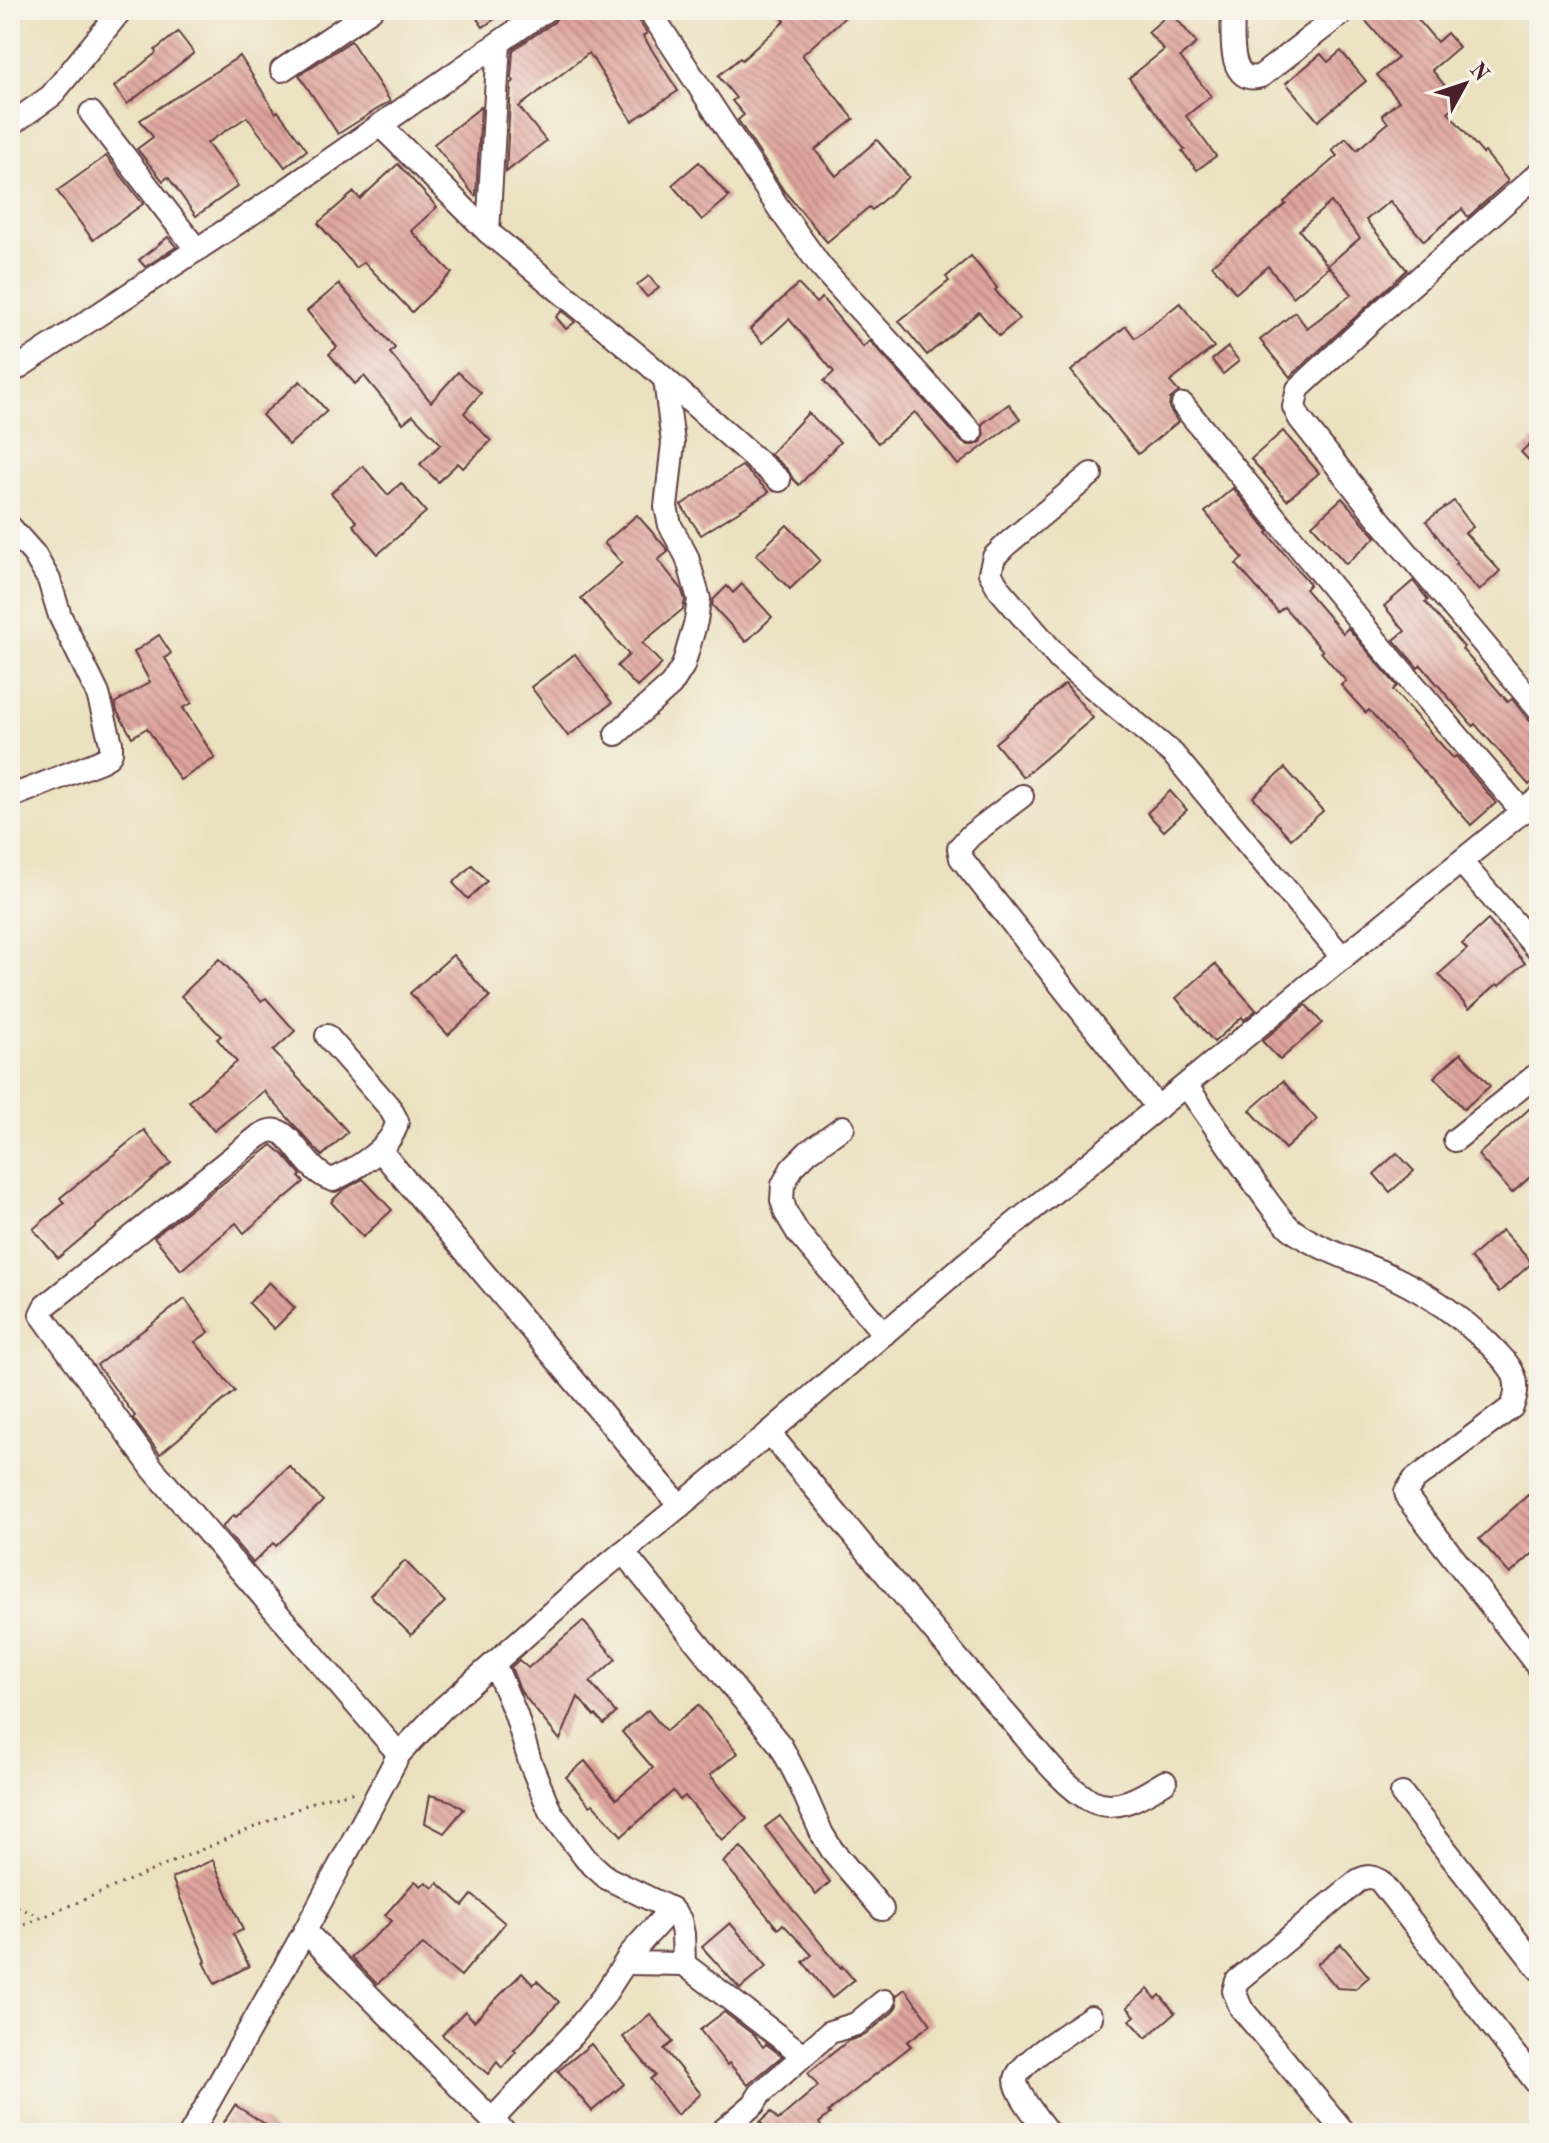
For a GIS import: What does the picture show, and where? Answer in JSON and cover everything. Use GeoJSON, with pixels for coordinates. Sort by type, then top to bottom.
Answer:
{"type":"FeatureCollection","features":[{"type":"Feature","properties":{"kind":"street"},"geometry":{"type":"LineString","coordinates":[[10,125],[51,96],[121,10]]}},
{"type":"Feature","properties":{"kind":"street"},"geometry":{"type":"LineString","coordinates":[[282,70],[371,10]]}},
{"type":"Feature","properties":{"kind":"street"},"geometry":{"type":"LineString","coordinates":[[10,373],[197,250],[546,10]]}},
{"type":"Feature","properties":{"kind":"street"},"geometry":{"type":"LineString","coordinates":[[649,10],[821,267],[971,432]]}},
{"type":"Feature","properties":{"kind":"street"},"geometry":{"type":"LineString","coordinates":[[1233,10],[1236,65],[1243,74],[1256,79],[1346,10]]}},
{"type":"Feature","properties":{"kind":"street"},"geometry":{"type":"LineString","coordinates":[[488,232],[499,43]]}},
{"type":"Feature","properties":{"kind":"street"},"geometry":{"type":"LineString","coordinates":[[91,113],[197,250]]}},
{"type":"Feature","properties":{"kind":"street"},"geometry":{"type":"LineString","coordinates":[[380,125],[488,232],[665,379],[779,480]]}},
{"type":"Feature","properties":{"kind":"street"},"geometry":{"type":"LineString","coordinates":[[1539,173],[1298,389],[1294,407],[1300,419],[1379,519],[1539,710]]}},
{"type":"Feature","properties":{"kind":"street"},"geometry":{"type":"LineString","coordinates":[[616,734],[671,685],[683,666],[696,621],[699,599],[687,557],[670,525],[666,507],[673,443],[665,379]]}},
{"type":"Feature","properties":{"kind":"street"},"geometry":{"type":"LineString","coordinates":[[191,2133],[305,1931],[399,1754],[442,1709],[965,1264],[1531,805],[1372,636],[1183,405]]}},
{"type":"Feature","properties":{"kind":"street"},"geometry":{"type":"LineString","coordinates":[[1091,474],[1007,544],[994,557],[990,573],[999,589],[1060,660],[1173,754],[1343,958]]}},
{"type":"Feature","properties":{"kind":"street"},"geometry":{"type":"LineString","coordinates":[[10,527],[34,554],[49,580],[60,616],[98,694],[111,743],[111,752],[101,761],[10,797]]}},
{"type":"Feature","properties":{"kind":"street"},"geometry":{"type":"LineString","coordinates":[[1022,796],[971,835],[959,848],[961,858],[1158,1108]]}},
{"type":"Feature","properties":{"kind":"street"},"geometry":{"type":"LineString","coordinates":[[1461,862],[1539,951]]}},
{"type":"Feature","properties":{"kind":"street"},"geometry":{"type":"LineString","coordinates":[[327,1036],[390,1108],[397,1121],[392,1137],[380,1150],[333,1180],[325,1178],[313,1168],[283,1134],[276,1130],[268,1131],[45,1306],[41,1314],[153,1469],[399,1754]]}},
{"type":"Feature","properties":{"kind":"street"},"geometry":{"type":"LineString","coordinates":[[1455,1140],[1539,1073]]}},
{"type":"Feature","properties":{"kind":"street"},"geometry":{"type":"LineString","coordinates":[[1186,1085],[1273,1209],[1291,1229],[1430,1297],[1465,1320],[1507,1362],[1517,1382],[1518,1392],[1512,1407],[1414,1480],[1406,1492],[1408,1499],[1539,1668]]}},
{"type":"Feature","properties":{"kind":"street"},"geometry":{"type":"LineString","coordinates":[[843,1127],[808,1152],[792,1168],[783,1185],[782,1200],[798,1233],[884,1334]]}},
{"type":"Feature","properties":{"kind":"street"},"geometry":{"type":"LineString","coordinates":[[380,1150],[680,1506]]}},
{"type":"Feature","properties":{"kind":"street"},"geometry":{"type":"LineString","coordinates":[[769,1433],[1074,1791],[1095,1803],[1112,1805],[1136,1800],[1165,1782]]}},
{"type":"Feature","properties":{"kind":"street"},"geometry":{"type":"LineString","coordinates":[[623,1552],[781,1746],[822,1834],[882,1909]]}},
{"type":"Feature","properties":{"kind":"street"},"geometry":{"type":"LineString","coordinates":[[494,1663],[550,1811],[586,1859],[607,1878],[671,1909],[680,1920],[684,1964]]}},
{"type":"Feature","properties":{"kind":"street"},"geometry":{"type":"LineString","coordinates":[[1402,1794],[1539,1969]]}},
{"type":"Feature","properties":{"kind":"street"},"geometry":{"type":"LineString","coordinates":[[1345,2133],[1241,2008],[1234,1991],[1237,1981],[1366,1877],[1380,1881],[1539,2086]]}},
{"type":"Feature","properties":{"kind":"street"},"geometry":{"type":"LineString","coordinates":[[305,1931],[499,2127],[574,2033],[632,1952],[671,1909]]}},
{"type":"Feature","properties":{"kind":"street"},"geometry":{"type":"LineString","coordinates":[[626,1963],[684,1964],[803,2055]]}},
{"type":"Feature","properties":{"kind":"street"},"geometry":{"type":"LineString","coordinates":[[720,2133],[830,2032],[856,2024],[884,2001]]}},
{"type":"Feature","properties":{"kind":"street"},"geometry":{"type":"LineString","coordinates":[[1048,2133],[1019,2090],[1016,2079],[1019,2071],[1033,2058],[1091,2017]]}},
{"type":"Feature","properties":{"kind":"path"},"geometry":{"type":"LineString","coordinates":[[10,1931],[323,1798],[381,1787]]}},
{"type":"Feature","properties":{"kind":"path"},"geometry":{"type":"LineString","coordinates":[[10,1904],[43,1916]]}},
{"type":"Feature","properties":{"kind":"building"},"geometry":{"type":"Polygon","coordinates":[[[471,10],[508,10],[483,27],[471,10]]]}},
{"type":"Feature","properties":{"kind":"building"},"geometry":{"type":"Polygon","coordinates":[[[562,10],[635,10],[647,33],[643,36],[678,91],[632,121],[589,53],[519,107],[546,141],[506,172],[511,84],[514,81],[511,78],[513,50],[554,22],[562,10]]]}},
{"type":"Feature","properties":{"kind":"building"},"geometry":{"type":"Polygon","coordinates":[[[775,10],[853,10],[802,55],[854,119],[815,150],[836,176],[877,140],[909,177],[872,210],[869,207],[827,242],[784,191],[738,120],[744,115],[732,101],[736,98],[718,76],[740,58],[742,60],[785,21],[775,10]]]}},
{"type":"Feature","properties":{"kind":"building"},"geometry":{"type":"Polygon","coordinates":[[[1377,10],[1410,10],[1437,42],[1447,33],[1459,47],[1432,70],[1459,103],[1448,112],[1508,181],[1468,217],[1462,209],[1424,241],[1390,201],[1366,220],[1407,270],[1290,377],[1260,340],[1295,312],[1307,328],[1352,294],[1328,265],[1360,238],[1331,202],[1299,230],[1329,267],[1293,297],[1268,266],[1236,293],[1212,265],[1286,204],[1284,202],[1337,156],[1332,150],[1346,138],[1357,150],[1388,123],[1382,115],[1399,101],[1377,75],[1398,58],[1365,20],[1377,10]]]}},
{"type":"Feature","properties":{"kind":"building"},"geometry":{"type":"Polygon","coordinates":[[[1171,12],[1197,43],[1180,57],[1211,96],[1186,116],[1216,156],[1197,170],[1129,78],[1164,50],[1148,32],[1171,12]]]}},
{"type":"Feature","properties":{"kind":"building"},"geometry":{"type":"Polygon","coordinates":[[[178,32],[194,53],[127,104],[114,87],[178,32]]]}},
{"type":"Feature","properties":{"kind":"building"},"geometry":{"type":"Polygon","coordinates":[[[351,41],[390,101],[338,134],[299,75],[351,41]]]}},
{"type":"Feature","properties":{"kind":"building"},"geometry":{"type":"Polygon","coordinates":[[[1341,51],[1366,81],[1318,121],[1286,83],[1321,54],[1328,62],[1341,51]]]}},
{"type":"Feature","properties":{"kind":"building"},"geometry":{"type":"Polygon","coordinates":[[[240,56],[276,113],[278,111],[307,150],[285,167],[247,117],[207,143],[238,186],[196,216],[168,177],[163,181],[137,149],[153,137],[140,120],[240,56]]]}},
{"type":"Feature","properties":{"kind":"building"},"geometry":{"type":"Polygon","coordinates":[[[481,107],[476,195],[475,196],[434,144],[481,107]]]}},
{"type":"Feature","properties":{"kind":"building"},"geometry":{"type":"Polygon","coordinates":[[[106,156],[143,204],[93,240],[57,191],[106,156]]]}},
{"type":"Feature","properties":{"kind":"building"},"geometry":{"type":"Polygon","coordinates":[[[699,162],[729,197],[702,220],[672,185],[699,162]]]}},
{"type":"Feature","properties":{"kind":"building"},"geometry":{"type":"Polygon","coordinates":[[[398,164],[437,207],[411,231],[452,273],[412,312],[364,262],[356,268],[318,223],[354,192],[360,199],[398,164]]]}},
{"type":"Feature","properties":{"kind":"building"},"geometry":{"type":"Polygon","coordinates":[[[168,237],[176,247],[145,267],[139,260],[168,237]]]}},
{"type":"Feature","properties":{"kind":"building"},"geometry":{"type":"Polygon","coordinates":[[[971,256],[1019,319],[999,336],[979,312],[927,355],[899,321],[949,281],[946,277],[971,256]]]}},
{"type":"Feature","properties":{"kind":"building"},"geometry":{"type":"Polygon","coordinates":[[[649,276],[659,288],[647,297],[637,285],[649,276]]]}},
{"type":"Feature","properties":{"kind":"building"},"geometry":{"type":"Polygon","coordinates":[[[339,284],[395,348],[390,353],[431,402],[458,372],[481,393],[464,413],[491,441],[463,468],[458,463],[438,482],[420,464],[441,444],[413,415],[403,423],[364,376],[355,384],[329,354],[337,347],[307,311],[339,284]]]}},
{"type":"Feature","properties":{"kind":"building"},"geometry":{"type":"Polygon","coordinates":[[[798,284],[816,303],[822,298],[863,347],[870,341],[966,445],[981,442],[984,436],[982,424],[1009,404],[1020,419],[958,465],[915,412],[878,443],[824,381],[834,372],[789,319],[763,343],[750,329],[798,284]]]}},
{"type":"Feature","properties":{"kind":"building"},"geometry":{"type":"Polygon","coordinates":[[[1180,303],[1214,347],[1170,382],[1179,392],[1170,399],[1169,408],[1178,422],[1138,454],[1071,371],[1126,326],[1135,338],[1180,303]]]}},
{"type":"Feature","properties":{"kind":"building"},"geometry":{"type":"Polygon","coordinates":[[[562,311],[575,322],[566,329],[556,317],[562,311]]]}},
{"type":"Feature","properties":{"kind":"building"},"geometry":{"type":"Polygon","coordinates":[[[1228,347],[1239,361],[1223,374],[1212,360],[1228,347]]]}},
{"type":"Feature","properties":{"kind":"building"},"geometry":{"type":"Polygon","coordinates":[[[300,381],[327,411],[289,445],[262,415],[300,381]]]}},
{"type":"Feature","properties":{"kind":"building"},"geometry":{"type":"Polygon","coordinates":[[[808,413],[840,442],[799,485],[770,454],[808,413]]]}},
{"type":"Feature","properties":{"kind":"building"},"geometry":{"type":"Polygon","coordinates":[[[1283,431],[1319,473],[1287,500],[1251,459],[1283,431]]]}},
{"type":"Feature","properties":{"kind":"building"},"geometry":{"type":"Polygon","coordinates":[[[1539,435],[1539,471],[1521,452],[1539,435]]]}},
{"type":"Feature","properties":{"kind":"building"},"geometry":{"type":"Polygon","coordinates":[[[363,466],[388,495],[401,483],[426,512],[378,554],[353,525],[357,522],[331,493],[363,466]]]}},
{"type":"Feature","properties":{"kind":"building"},"geometry":{"type":"Polygon","coordinates":[[[742,466],[769,492],[701,535],[681,505],[742,466]]]}},
{"type":"Feature","properties":{"kind":"building"},"geometry":{"type":"Polygon","coordinates":[[[1233,488],[1310,584],[1305,589],[1343,633],[1348,628],[1397,686],[1393,690],[1496,803],[1471,825],[1369,710],[1366,713],[1341,685],[1346,681],[1284,607],[1278,612],[1236,564],[1243,558],[1205,512],[1233,488]]]}},
{"type":"Feature","properties":{"kind":"building"},"geometry":{"type":"Polygon","coordinates":[[[1342,498],[1376,537],[1346,564],[1312,525],[1342,498]]]}},
{"type":"Feature","properties":{"kind":"building"},"geometry":{"type":"Polygon","coordinates":[[[1454,501],[1473,527],[1465,533],[1500,571],[1479,591],[1455,564],[1426,521],[1454,501]]]}},
{"type":"Feature","properties":{"kind":"building"},"geometry":{"type":"Polygon","coordinates":[[[637,515],[667,549],[668,552],[658,560],[681,588],[685,600],[683,609],[642,643],[662,664],[637,687],[617,666],[629,655],[581,598],[622,563],[604,543],[637,515]]]}},
{"type":"Feature","properties":{"kind":"building"},"geometry":{"type":"Polygon","coordinates":[[[787,525],[820,560],[790,589],[756,555],[787,525]]]}},
{"type":"Feature","properties":{"kind":"building"},"geometry":{"type":"Polygon","coordinates":[[[1413,581],[1428,600],[1425,602],[1464,647],[1462,649],[1508,702],[1512,699],[1539,728],[1539,776],[1529,785],[1421,665],[1418,668],[1394,640],[1405,631],[1384,606],[1413,581]]]}},
{"type":"Feature","properties":{"kind":"building"},"geometry":{"type":"Polygon","coordinates":[[[742,584],[772,617],[746,642],[712,605],[727,586],[733,593],[742,584]]]}},
{"type":"Feature","properties":{"kind":"building"},"geometry":{"type":"Polygon","coordinates":[[[159,635],[171,653],[165,658],[192,703],[183,708],[215,758],[180,780],[147,728],[132,737],[115,703],[150,682],[134,652],[159,635]]]}},
{"type":"Feature","properties":{"kind":"building"},"geometry":{"type":"Polygon","coordinates":[[[575,654],[612,703],[568,736],[531,687],[575,654]]]}},
{"type":"Feature","properties":{"kind":"building"},"geometry":{"type":"Polygon","coordinates":[[[1065,684],[1093,718],[1023,777],[995,743],[1065,684]]]}},
{"type":"Feature","properties":{"kind":"building"},"geometry":{"type":"Polygon","coordinates":[[[1285,768],[1323,811],[1291,839],[1253,797],[1285,768]]]}},
{"type":"Feature","properties":{"kind":"building"},"geometry":{"type":"Polygon","coordinates":[[[1170,791],[1187,810],[1164,831],[1147,813],[1170,791]]]}},
{"type":"Feature","properties":{"kind":"building"},"geometry":{"type":"Polygon","coordinates":[[[472,865],[487,881],[468,899],[453,883],[472,865]]]}},
{"type":"Feature","properties":{"kind":"building"},"geometry":{"type":"Polygon","coordinates":[[[1488,920],[1525,963],[1469,1009],[1439,974],[1467,949],[1462,944],[1488,920]]]}},
{"type":"Feature","properties":{"kind":"building"},"geometry":{"type":"Polygon","coordinates":[[[453,955],[490,997],[448,1035],[410,993],[453,955]]]}},
{"type":"Feature","properties":{"kind":"building"},"geometry":{"type":"Polygon","coordinates":[[[219,959],[261,1001],[266,998],[295,1031],[273,1051],[348,1132],[322,1156],[264,1091],[214,1131],[189,1101],[237,1062],[217,1039],[221,1036],[181,996],[219,959]]]}},
{"type":"Feature","properties":{"kind":"building"},"geometry":{"type":"Polygon","coordinates":[[[1215,964],[1256,1010],[1244,1020],[1242,1017],[1214,1042],[1176,998],[1215,964]]]}},
{"type":"Feature","properties":{"kind":"building"},"geometry":{"type":"Polygon","coordinates":[[[1306,1005],[1322,1023],[1280,1060],[1262,1041],[1306,1005]]]}},
{"type":"Feature","properties":{"kind":"building"},"geometry":{"type":"Polygon","coordinates":[[[1461,1053],[1490,1086],[1464,1109],[1434,1077],[1461,1053]]]}},
{"type":"Feature","properties":{"kind":"building"},"geometry":{"type":"Polygon","coordinates":[[[1283,1081],[1317,1120],[1285,1149],[1250,1110],[1283,1081]]]}},
{"type":"Feature","properties":{"kind":"building"},"geometry":{"type":"Polygon","coordinates":[[[1539,1100],[1539,1169],[1512,1193],[1478,1155],[1539,1100]]]}},
{"type":"Feature","properties":{"kind":"building"},"geometry":{"type":"Polygon","coordinates":[[[144,1130],[171,1163],[58,1258],[33,1229],[64,1203],[60,1198],[144,1130]]]}},
{"type":"Feature","properties":{"kind":"building"},"geometry":{"type":"Polygon","coordinates":[[[272,1145],[284,1155],[304,1182],[244,1233],[236,1223],[181,1270],[154,1237],[272,1145]]]}},
{"type":"Feature","properties":{"kind":"building"},"geometry":{"type":"Polygon","coordinates":[[[1397,1153],[1414,1171],[1390,1192],[1374,1174],[1397,1153]]]}},
{"type":"Feature","properties":{"kind":"building"},"geometry":{"type":"Polygon","coordinates":[[[363,1179],[392,1210],[363,1237],[331,1202],[342,1191],[363,1179]]]}},
{"type":"Feature","properties":{"kind":"building"},"geometry":{"type":"Polygon","coordinates":[[[1502,1230],[1532,1263],[1499,1292],[1470,1258],[1502,1230]]]}},
{"type":"Feature","properties":{"kind":"building"},"geometry":{"type":"Polygon","coordinates":[[[269,1282],[295,1308],[274,1329],[249,1303],[269,1282]]]}},
{"type":"Feature","properties":{"kind":"building"},"geometry":{"type":"Polygon","coordinates":[[[185,1299],[209,1332],[195,1342],[235,1391],[160,1454],[97,1365],[185,1299]]]}},
{"type":"Feature","properties":{"kind":"building"},"geometry":{"type":"Polygon","coordinates":[[[289,1466],[323,1501],[276,1546],[273,1543],[253,1563],[222,1527],[289,1466]]]}},
{"type":"Feature","properties":{"kind":"building"},"geometry":{"type":"Polygon","coordinates":[[[1528,1495],[1539,1507],[1539,1548],[1510,1574],[1479,1539],[1528,1495]]]}},
{"type":"Feature","properties":{"kind":"building"},"geometry":{"type":"Polygon","coordinates":[[[405,1561],[445,1602],[411,1635],[370,1595],[405,1561]]]}},
{"type":"Feature","properties":{"kind":"building"},"geometry":{"type":"Polygon","coordinates":[[[583,1621],[616,1659],[590,1682],[616,1713],[604,1724],[578,1697],[560,1740],[521,1692],[511,1667],[519,1660],[528,1668],[583,1621]]]}},
{"type":"Feature","properties":{"kind":"building"},"geometry":{"type":"Polygon","coordinates":[[[698,1705],[738,1753],[710,1775],[747,1819],[722,1840],[685,1796],[680,1800],[673,1791],[622,1836],[593,1804],[590,1806],[566,1777],[585,1761],[616,1799],[653,1768],[622,1732],[648,1710],[666,1731],[698,1705]]]}},
{"type":"Feature","properties":{"kind":"building"},"geometry":{"type":"Polygon","coordinates":[[[430,1795],[451,1801],[464,1809],[444,1833],[425,1823],[430,1795]]]}},
{"type":"Feature","properties":{"kind":"building"},"geometry":{"type":"Polygon","coordinates":[[[780,1816],[830,1882],[816,1895],[765,1827],[780,1816]]]}},
{"type":"Feature","properties":{"kind":"building"},"geometry":{"type":"Polygon","coordinates":[[[741,1847],[854,1980],[832,1998],[803,1962],[812,1955],[783,1924],[778,1929],[723,1862],[741,1847]]]}},
{"type":"Feature","properties":{"kind":"building"},"geometry":{"type":"Polygon","coordinates":[[[213,1860],[243,1930],[233,1934],[249,1966],[215,1984],[172,1878],[213,1860]]]}},
{"type":"Feature","properties":{"kind":"building"},"geometry":{"type":"Polygon","coordinates":[[[415,1881],[421,1886],[426,1882],[433,1888],[438,1883],[463,1906],[472,1895],[505,1923],[461,1976],[423,1945],[377,1984],[351,1957],[392,1921],[385,1915],[415,1881]]]}},
{"type":"Feature","properties":{"kind":"building"},"geometry":{"type":"Polygon","coordinates":[[[730,1923],[767,1966],[740,1989],[702,1947],[730,1923]]]}},
{"type":"Feature","properties":{"kind":"building"},"geometry":{"type":"Polygon","coordinates":[[[1341,1944],[1369,1977],[1355,1989],[1337,1988],[1317,1964],[1341,1944]]]}},
{"type":"Feature","properties":{"kind":"building"},"geometry":{"type":"Polygon","coordinates":[[[522,1973],[533,1985],[537,1981],[559,2002],[514,2050],[516,2052],[502,2068],[497,2062],[488,2074],[442,2035],[465,2011],[474,2021],[522,1973]]]}},
{"type":"Feature","properties":{"kind":"building"},"geometry":{"type":"Polygon","coordinates":[[[905,1989],[931,2024],[907,2042],[911,2046],[828,2112],[830,2114],[813,2133],[762,2133],[767,2129],[760,2122],[771,2112],[778,2120],[818,2086],[808,2073],[848,2041],[865,2035],[893,2012],[897,2005],[896,1996],[905,1989]]]}},
{"type":"Feature","properties":{"kind":"building"},"geometry":{"type":"Polygon","coordinates":[[[1148,1989],[1156,1999],[1160,1995],[1175,2013],[1146,2038],[1130,2020],[1135,2016],[1127,2007],[1148,1989]]]}},
{"type":"Feature","properties":{"kind":"building"},"geometry":{"type":"Polygon","coordinates":[[[724,2012],[755,2036],[763,2047],[766,2044],[782,2056],[748,2085],[729,2063],[727,2065],[700,2030],[724,2012]]]}},
{"type":"Feature","properties":{"kind":"building"},"geometry":{"type":"Polygon","coordinates":[[[650,2014],[673,2042],[664,2049],[701,2094],[677,2115],[650,2079],[655,2075],[623,2037],[650,2014]]]}},
{"type":"Feature","properties":{"kind":"building"},"geometry":{"type":"Polygon","coordinates":[[[591,2044],[624,2084],[592,2111],[558,2071],[591,2044]]]}},
{"type":"Feature","properties":{"kind":"building"},"geometry":{"type":"Polygon","coordinates":[[[235,2105],[279,2133],[217,2133],[235,2105]]]}}]}
